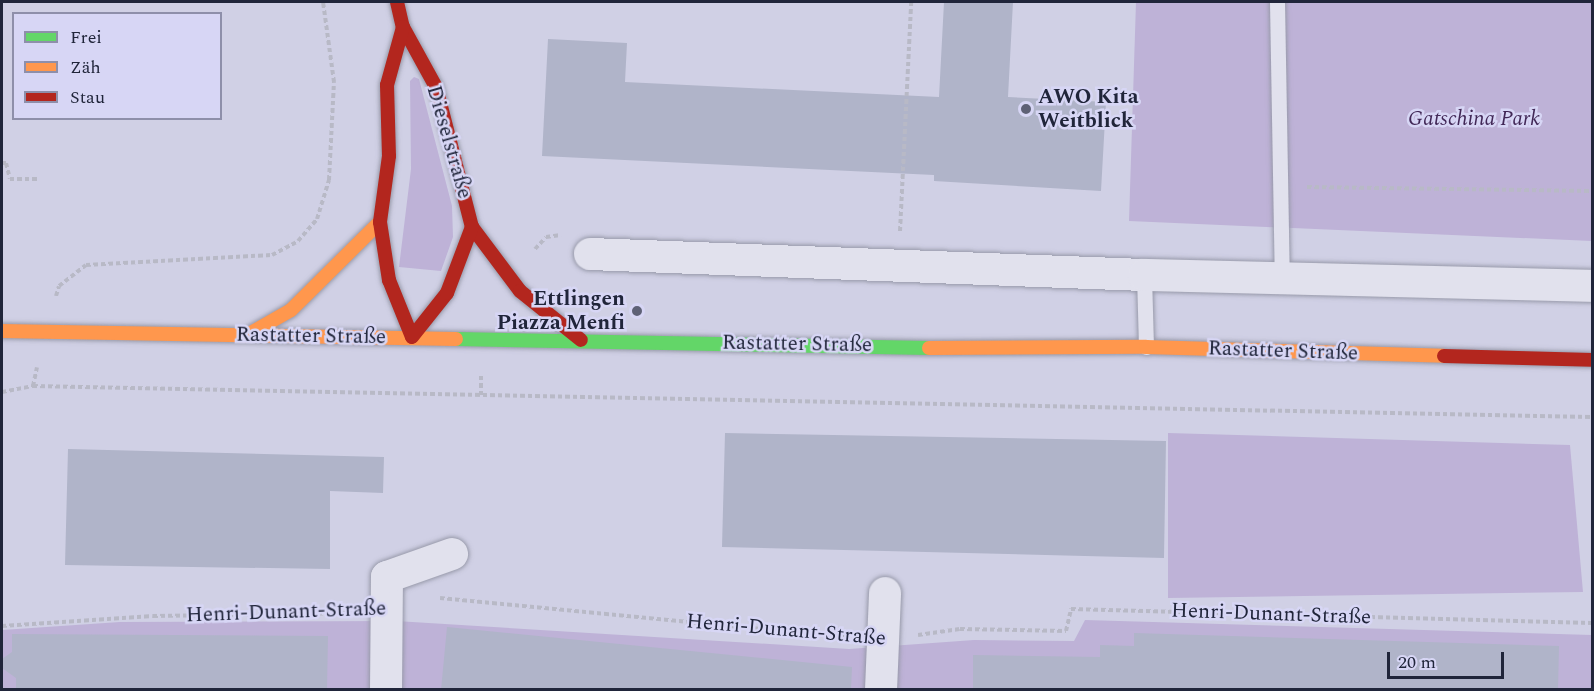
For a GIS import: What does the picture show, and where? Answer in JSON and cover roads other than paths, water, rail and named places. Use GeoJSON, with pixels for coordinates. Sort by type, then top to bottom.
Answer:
{"type":"FeatureCollection","features":[{"type":"Feature","properties":{"kind":"main road","name":"Dieselstraße"},"geometry":{"type":"LineString","coordinates":[[397,2],[403,27],[436,87],[472,227],[520,291],[581,340]]}},
{"type":"Feature","properties":{"kind":"main road","name":"Dieselstraße"},"geometry":{"type":"LineString","coordinates":[[403,27],[387,85],[389,156],[380,222],[392,291],[412,337],[447,293],[472,227]]}},
{"type":"Feature","properties":{"kind":"main road"},"geometry":{"type":"LineString","coordinates":[[247,335],[291,310],[380,222]]}},
{"type":"Feature","properties":{"kind":"main road","name":"Rastatter Straße"},"geometry":{"type":"LineString","coordinates":[[2,331],[1146,347],[1593,360]]}},
{"type":"Feature","properties":{"kind":"street"},"geometry":{"type":"LineString","coordinates":[[590,254],[1144,275],[1593,286]]}},
{"type":"Feature","properties":{"kind":"street"},"geometry":{"type":"LineString","coordinates":[[386,690],[383,613],[387,577],[452,554]]}},
{"type":"Feature","properties":{"kind":"street"},"geometry":{"type":"LineString","coordinates":[[881,690],[885,593]]}},
{"type":"Feature","properties":{"kind":"lane"},"geometry":{"type":"LineString","coordinates":[[1277,2],[1282,278]]}},
{"type":"Feature","properties":{"kind":"lane"},"geometry":{"type":"LineString","coordinates":[[1144,275],[1146,347]]}},
{"type":"Feature","properties":{"kind":"place","name":"AWO Kita Weitblick"},"geometry":{"type":"Point","coordinates":[1026,109]}},
{"type":"Feature","properties":{"kind":"place","name":"Ettlingen Piazza Menfi"},"geometry":{"type":"Point","coordinates":[637,311]}},
{"type":"Feature","properties":{"kind":"park label","name":"Gatschina Park"},"geometry":{"type":"Point","coordinates":[1474,119]}}]}
